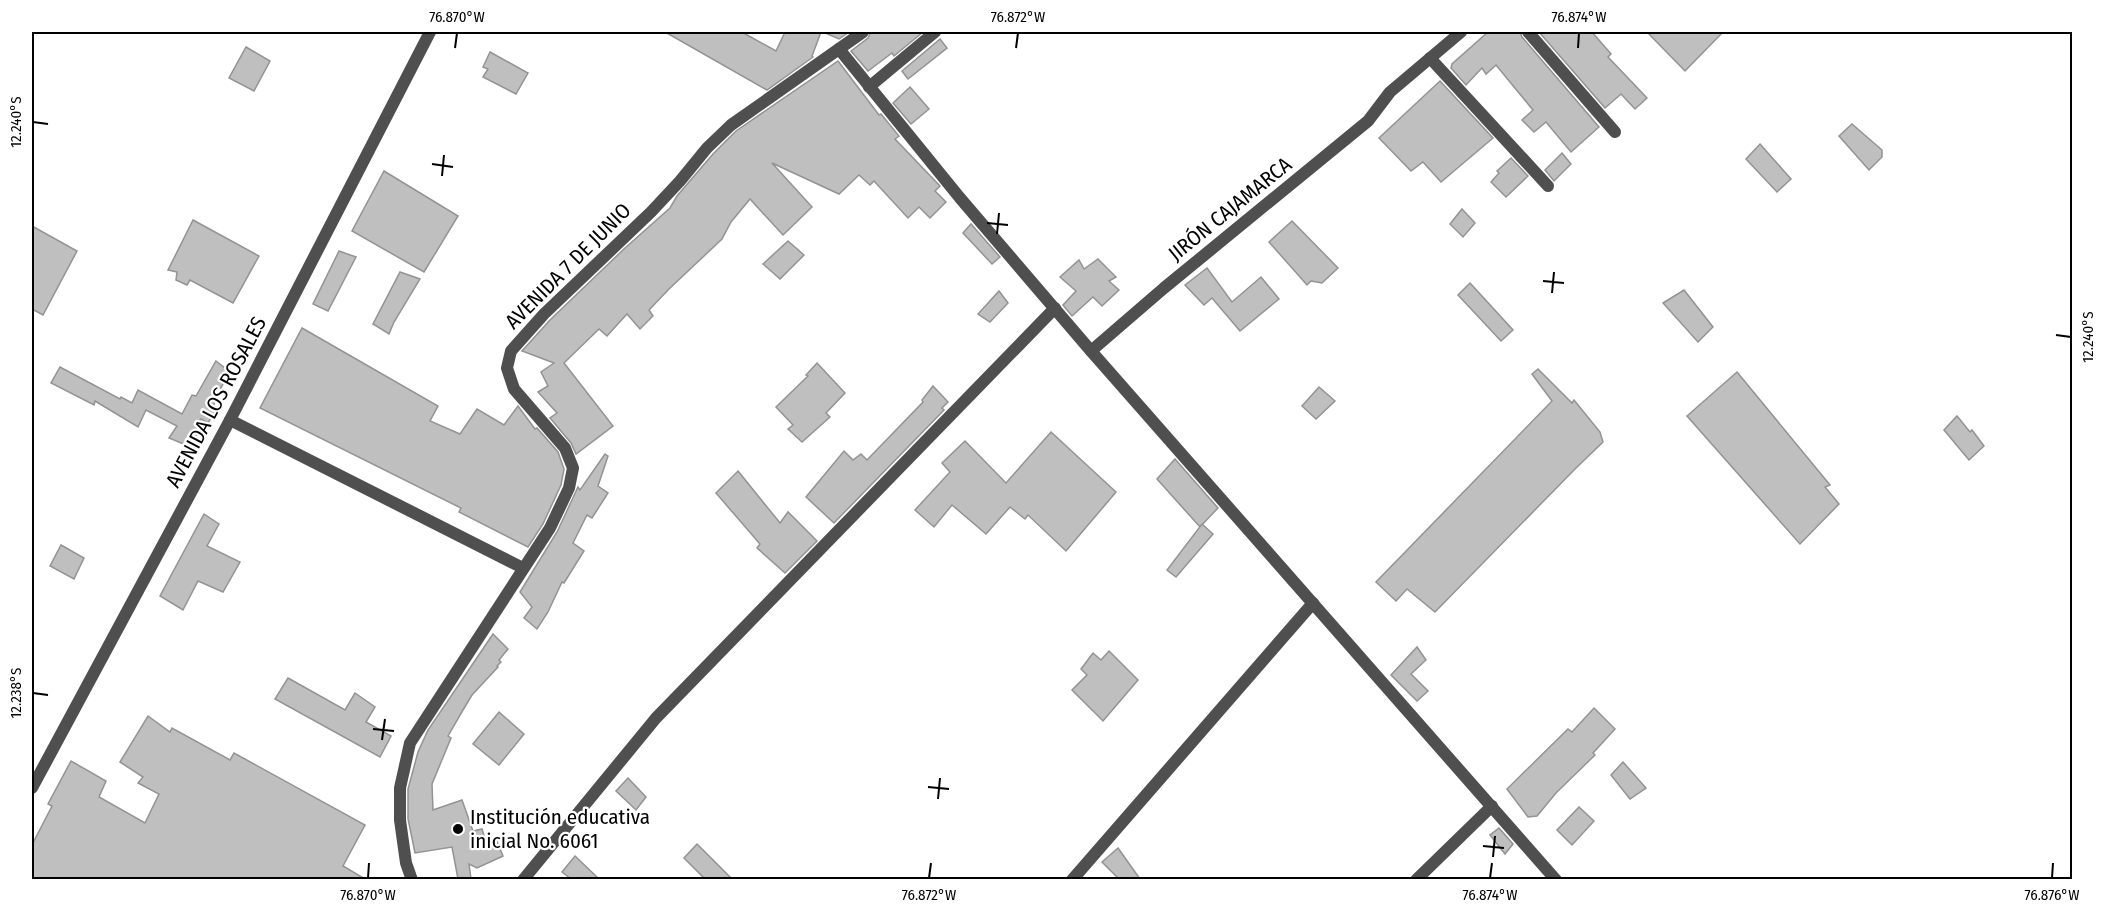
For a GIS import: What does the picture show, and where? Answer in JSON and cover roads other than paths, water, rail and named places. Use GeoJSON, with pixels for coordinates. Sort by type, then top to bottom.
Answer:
{"type":"FeatureCollection","features":[{"type":"Feature","properties":{"kind":"street","name":"AVENIDA LOS ROSALES"},"geometry":{"type":"LineString","coordinates":[[32,788],[230,420],[429,32]]}},
{"type":"Feature","properties":{"kind":"street","name":"AVENIDA 7 DE JUNIO"},"geometry":{"type":"LineString","coordinates":[[412,879],[406,863],[400,820],[400,788],[410,743],[550,528],[569,488],[573,468],[565,448],[514,389],[507,368],[511,351],[544,314],[651,212],[707,148],[731,125],[863,32]]}},
{"type":"Feature","properties":{"kind":"street"},"geometry":{"type":"LineString","coordinates":[[869,87],[935,32]]}},
{"type":"Feature","properties":{"kind":"street","name":"JIRÓN CAJAMARCA"},"geometry":{"type":"LineString","coordinates":[[1091,351],[1164,288],[1368,121],[1390,92],[1461,32]]}},
{"type":"Feature","properties":{"kind":"street"},"geometry":{"type":"LineString","coordinates":[[1528,32],[1615,132]]}},
{"type":"Feature","properties":{"kind":"street"},"geometry":{"type":"LineString","coordinates":[[839,49],[960,198],[1091,351],[1556,879]]}},
{"type":"Feature","properties":{"kind":"street"},"geometry":{"type":"LineString","coordinates":[[1430,58],[1548,186]]}},
{"type":"Feature","properties":{"kind":"street"},"geometry":{"type":"LineString","coordinates":[[523,879],[656,718],[1055,308]]}},
{"type":"Feature","properties":{"kind":"street"},"geometry":{"type":"LineString","coordinates":[[230,420],[523,568]]}},
{"type":"Feature","properties":{"kind":"street"},"geometry":{"type":"LineString","coordinates":[[1072,879],[1313,603]]}},
{"type":"Feature","properties":{"kind":"street"},"geometry":{"type":"LineString","coordinates":[[1416,879],[1492,806]]}},
{"type":"Feature","properties":{"kind":"place","name":"Institución educativa inicial No. 6061"},"geometry":{"type":"Point","coordinates":[458,829]}}]}
